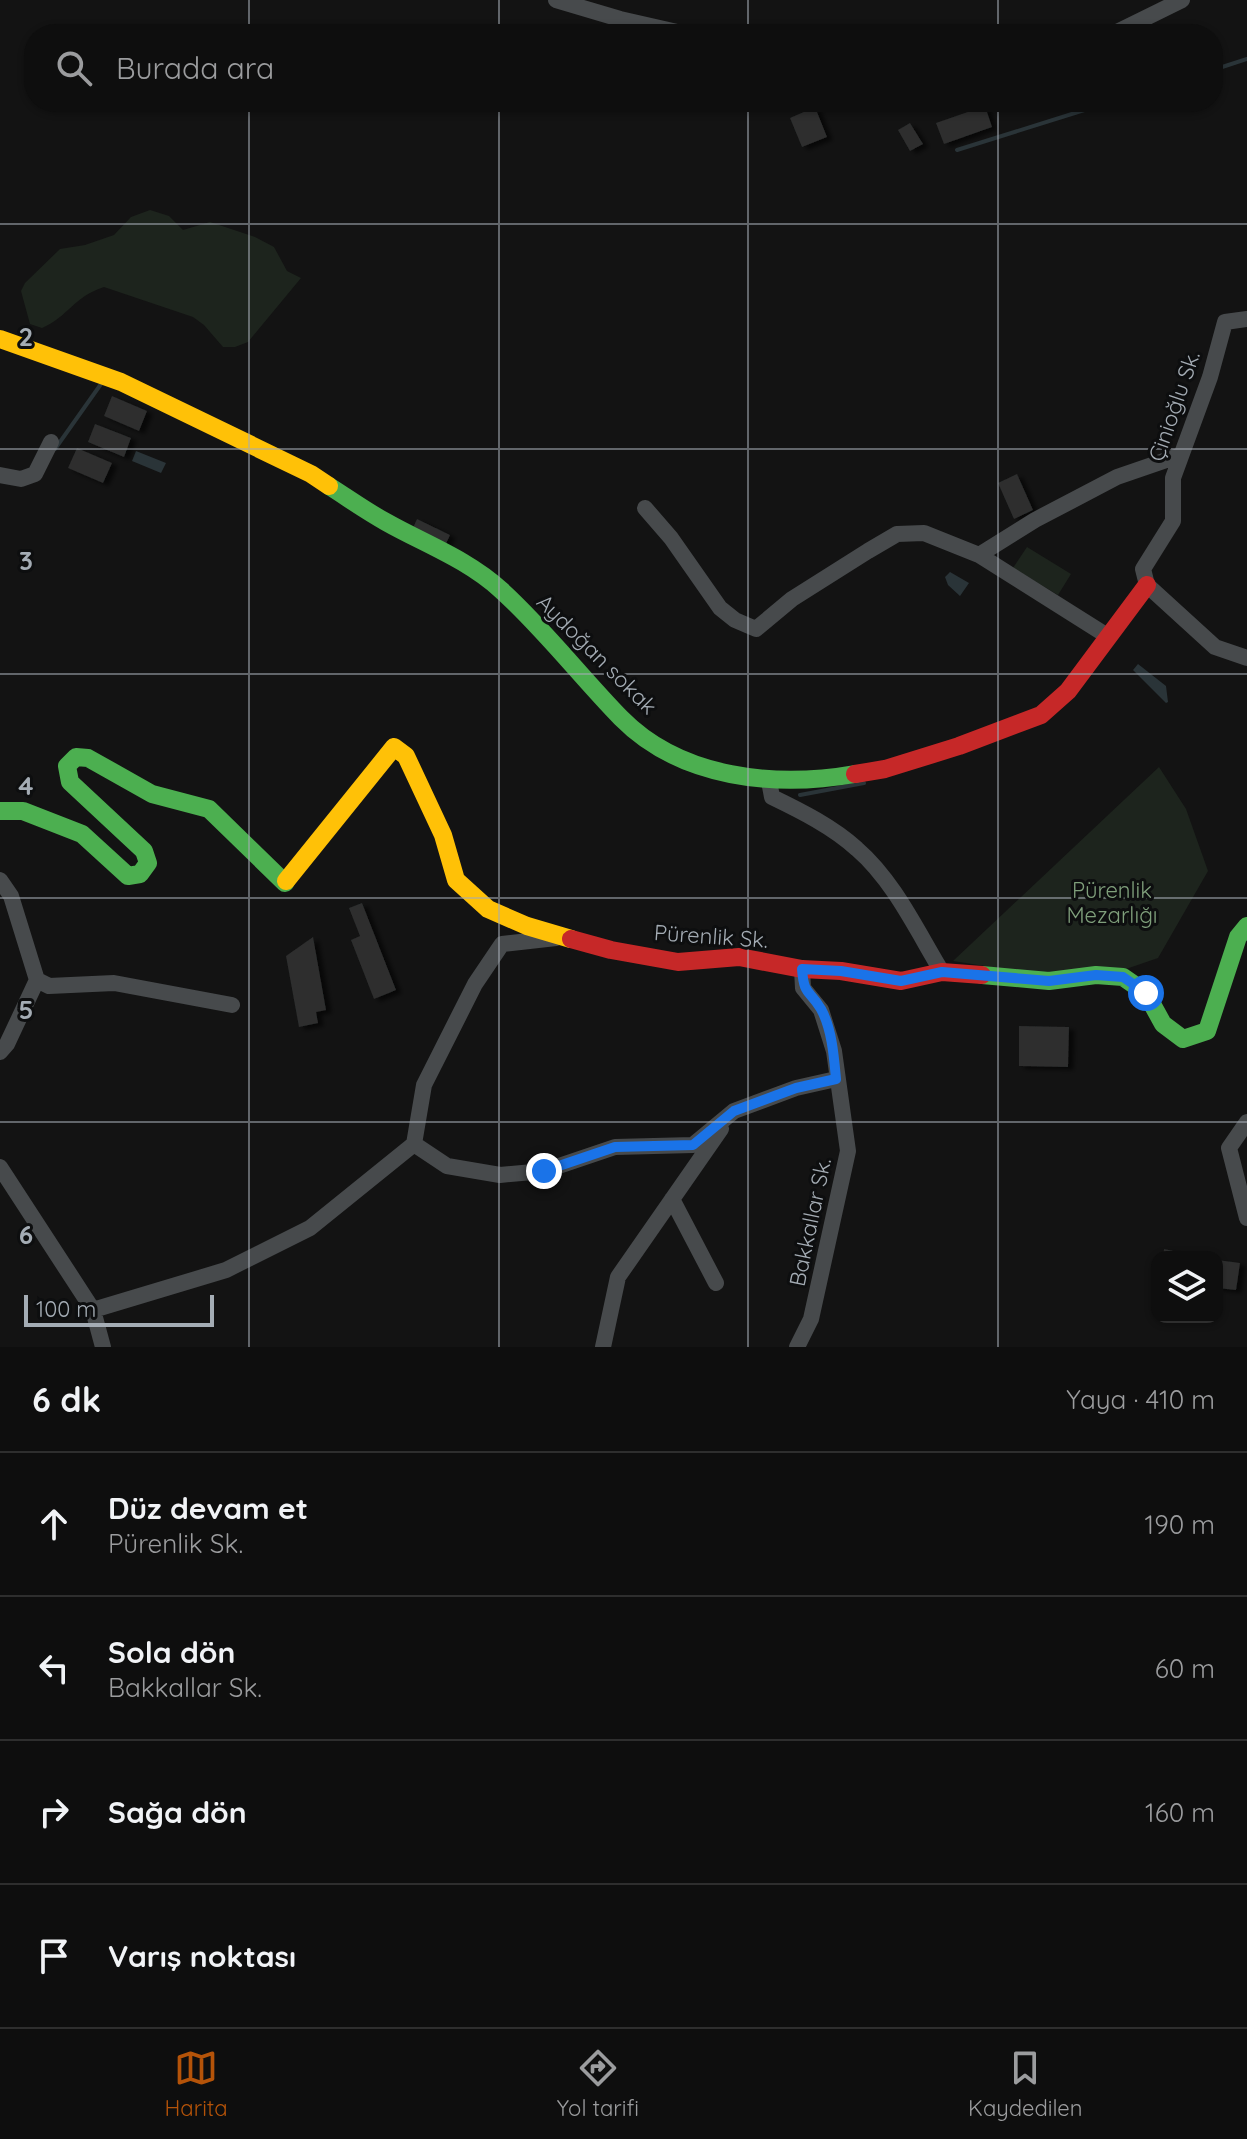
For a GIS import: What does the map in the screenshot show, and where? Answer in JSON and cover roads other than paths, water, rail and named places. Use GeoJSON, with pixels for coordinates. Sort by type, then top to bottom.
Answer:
{"type":"FeatureCollection","features":[{"type":"Feature","properties":{"kind":"street"},"geometry":{"type":"LineString","coordinates":[[556,0],[642,24]]}},
{"type":"Feature","properties":{"kind":"street"},"geometry":{"type":"LineString","coordinates":[[1133,24],[1182,0]]}},
{"type":"Feature","properties":{"kind":"street","name":"Çinioğlu Sk."},"geometry":{"type":"LineString","coordinates":[[1147,585],[1143,569],[1173,521],[1173,478],[1210,377],[1225,322],[1247,319]]}},
{"type":"Feature","properties":{"kind":"street","name":"Aydoğan sokak"},"geometry":{"type":"LineString","coordinates":[[0,339],[121,382],[179,409],[311,474],[382,520],[457,557],[500,589],[623,720],[648,739],[700,766],[769,781],[821,780],[885,769],[959,746],[1041,715],[1068,691],[1147,585]]}},
{"type":"Feature","properties":{"kind":"street"},"geometry":{"type":"LineString","coordinates":[[0,475],[21,479],[35,474],[51,442]]}},
{"type":"Feature","properties":{"kind":"street"},"geometry":{"type":"LineString","coordinates":[[979,555],[1035,520],[1117,477],[1181,455]]}},
{"type":"Feature","properties":{"kind":"street"},"geometry":{"type":"LineString","coordinates":[[645,508],[671,538],[720,608],[735,620],[756,629],[792,599],[897,534],[924,533],[979,555],[1109,637]]}},
{"type":"Feature","properties":{"kind":"street"},"geometry":{"type":"LineString","coordinates":[[1147,585],[1215,647],[1247,658]]}},
{"type":"Feature","properties":{"kind":"street","name":"Pürenlik Sk."},"geometry":{"type":"LineString","coordinates":[[0,811],[23,811],[82,834],[128,876],[140,874],[148,863],[144,851],[70,782],[67,766],[76,757],[88,758],[152,794],[209,809],[285,883],[394,747],[406,756],[443,835],[456,880],[488,909],[527,926],[611,950],[678,962],[739,957],[802,969],[841,971],[901,981],[942,972],[1049,981],[1096,975],[1123,977],[1146,993],[1163,1024],[1183,1039],[1207,1031],[1238,937],[1247,926]]}},
{"type":"Feature","properties":{"kind":"street"},"geometry":{"type":"LineString","coordinates":[[769,781],[772,797],[804,813],[857,849],[886,881],[942,972]]}},
{"type":"Feature","properties":{"kind":"street"},"geometry":{"type":"LineString","coordinates":[[0,880],[11,896],[37,980],[7,1044],[0,1052]]}},
{"type":"Feature","properties":{"kind":"street"},"geometry":{"type":"LineString","coordinates":[[93,1310],[226,1270],[310,1228],[414,1144],[424,1085],[475,984],[502,944],[566,937]]}},
{"type":"Feature","properties":{"kind":"street","name":"Bakkallar Sk."},"geometry":{"type":"LineString","coordinates":[[797,1347],[811,1319],[848,1151],[834,1051],[821,1010],[803,988],[802,969]]}},
{"type":"Feature","properties":{"kind":"street"},"geometry":{"type":"LineString","coordinates":[[37,980],[49,986],[114,983],[232,1005]]}},
{"type":"Feature","properties":{"kind":"street"},"geometry":{"type":"LineString","coordinates":[[414,1144],[447,1166],[500,1175],[544,1171],[615,1147],[693,1145],[734,1111],[796,1088],[836,1079]]}},
{"type":"Feature","properties":{"kind":"street"},"geometry":{"type":"LineString","coordinates":[[603,1347],[618,1277],[734,1111]]}},
{"type":"Feature","properties":{"kind":"street"},"geometry":{"type":"LineString","coordinates":[[1247,1122],[1229,1148],[1247,1218]]}},
{"type":"Feature","properties":{"kind":"street"},"geometry":{"type":"LineString","coordinates":[[0,1167],[93,1310],[103,1347]]}},
{"type":"Feature","properties":{"kind":"street"},"geometry":{"type":"LineString","coordinates":[[672,1199],[716,1283]]}},
{"type":"Feature","properties":{"kind":"waterway"},"geometry":{"type":"LineString","coordinates":[[1223,67],[1247,59]]}},
{"type":"Feature","properties":{"kind":"waterway"},"geometry":{"type":"LineString","coordinates":[[957,150],[1078,112]]}},
{"type":"Feature","properties":{"kind":"waterway"},"geometry":{"type":"LineString","coordinates":[[55,449],[101,384]]}},
{"type":"Feature","properties":{"kind":"waterway"},"geometry":{"type":"LineString","coordinates":[[800,795],[864,783]]}},
{"type":"Feature","properties":{"kind":"park label","name":"Pürenlik Mezarlığı"},"geometry":{"type":"Point","coordinates":[1112,902]}}]}
